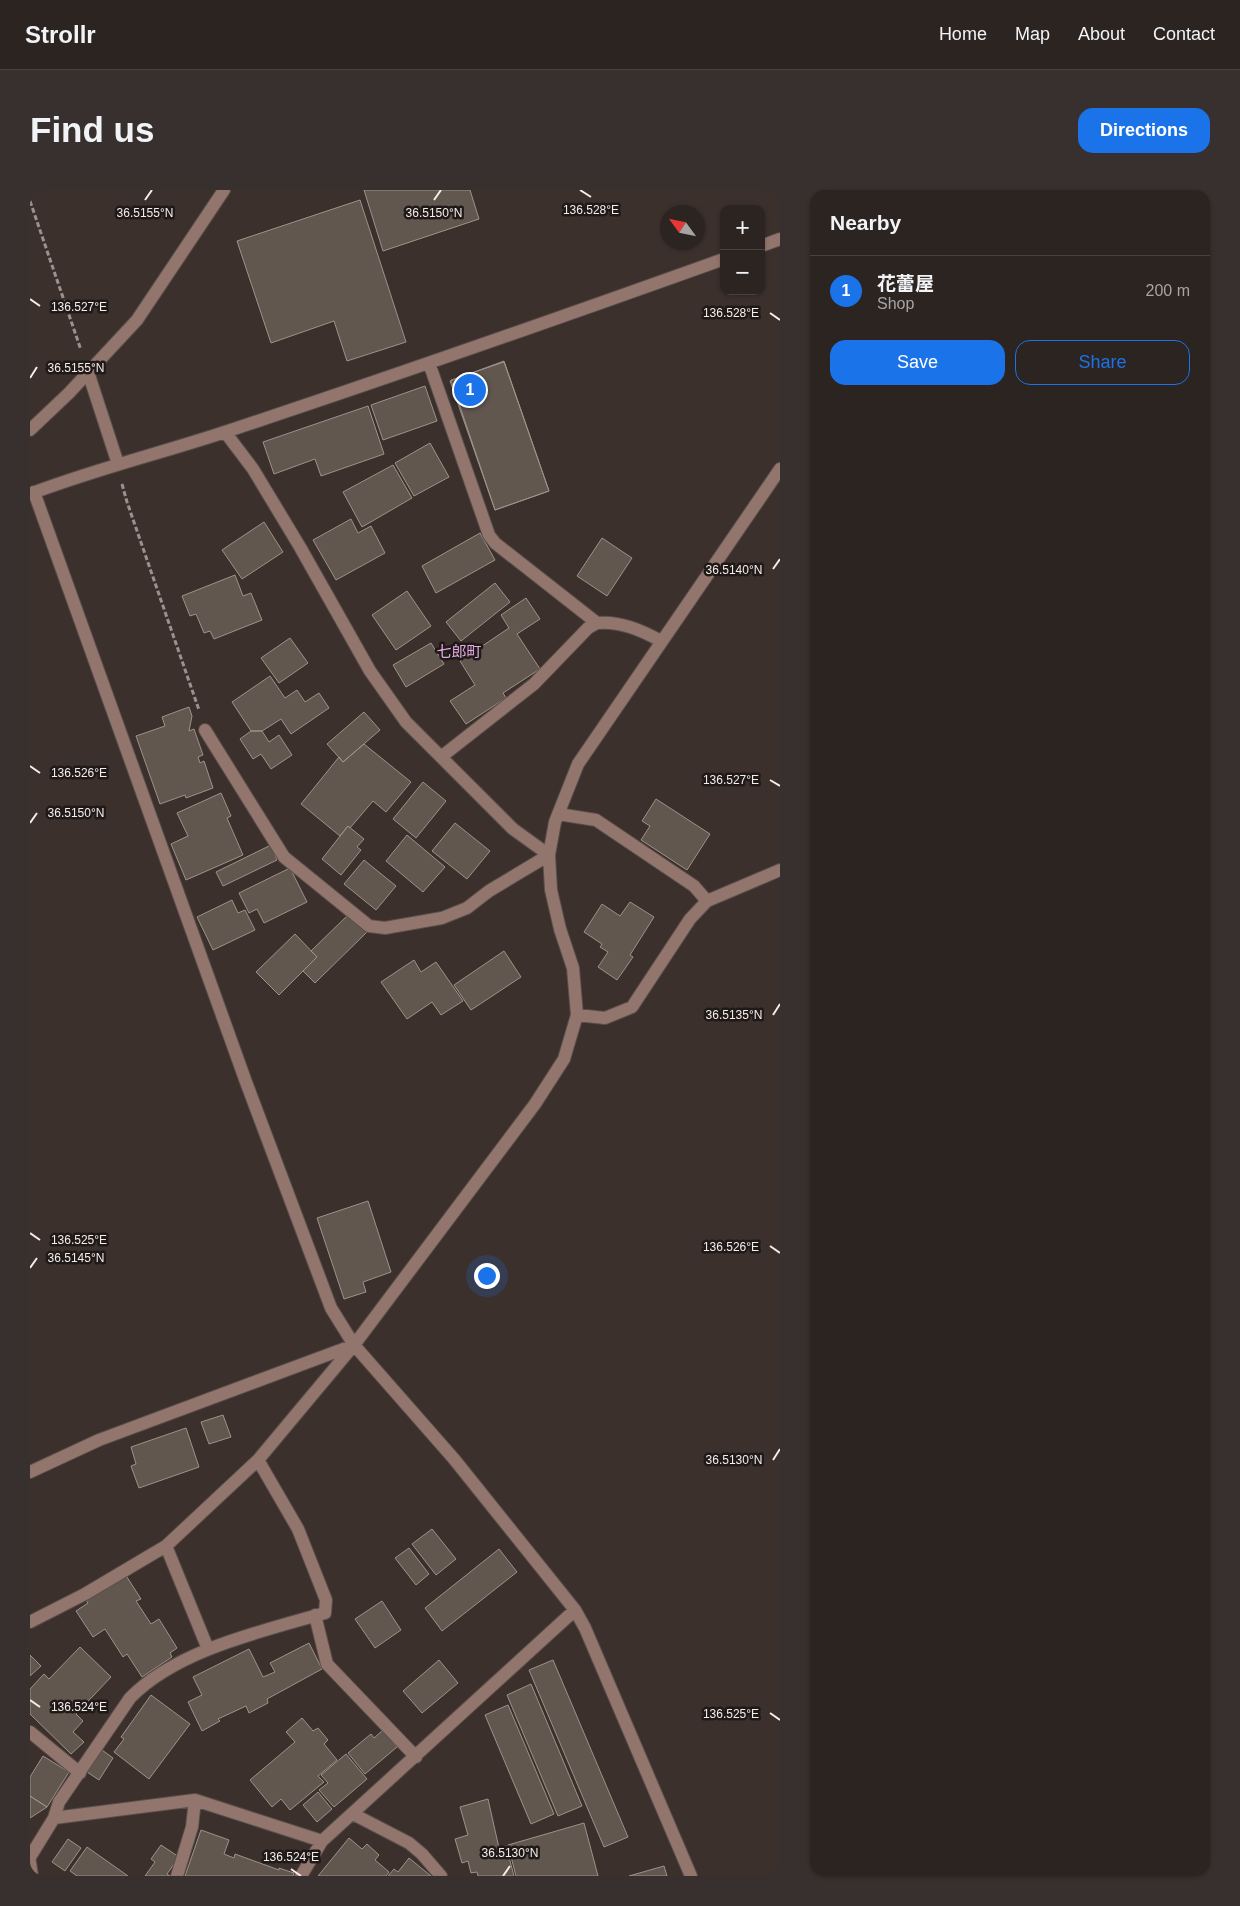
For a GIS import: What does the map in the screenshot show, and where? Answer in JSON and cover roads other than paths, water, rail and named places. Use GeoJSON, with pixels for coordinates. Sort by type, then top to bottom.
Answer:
{"type":"FeatureCollection","features":[{"type":"Feature","properties":{"kind":"street"},"geometry":{"type":"LineString","coordinates":[[30,430],[137,320],[224,190]]}},
{"type":"Feature","properties":{"kind":"street"},"geometry":{"type":"LineString","coordinates":[[765,245],[780,239]]}},
{"type":"Feature","properties":{"kind":"street"},"geometry":{"type":"LineString","coordinates":[[691,1876],[585,1628],[575,1610],[454,1459],[354,1345],[331,1308],[246,1082],[32,493],[118,464],[225,432],[429,363],[720,260]]}},
{"type":"Feature","properties":{"kind":"street"},"geometry":{"type":"LineString","coordinates":[[429,363],[489,535],[495,543],[597,623]]}},
{"type":"Feature","properties":{"kind":"street"},"geometry":{"type":"LineString","coordinates":[[88,372],[118,464]]}},
{"type":"Feature","properties":{"kind":"street"},"geometry":{"type":"LineString","coordinates":[[225,432],[253,469],[370,671],[406,722],[513,828],[549,855]]}},
{"type":"Feature","properties":{"kind":"street"},"geometry":{"type":"LineString","coordinates":[[30,1622],[85,1594],[166,1546],[258,1460],[354,1345],[535,1104],[564,1058],[578,1015],[572,968],[551,890],[549,855],[558,814],[578,764],[660,641],[780,469]]}},
{"type":"Feature","properties":{"kind":"street"},"geometry":{"type":"LineString","coordinates":[[441,757],[534,684],[588,628],[597,623],[605,622],[640,629],[660,641]]}},
{"type":"Feature","properties":{"kind":"street"},"geometry":{"type":"LineString","coordinates":[[205,730],[284,857],[370,926],[386,928],[442,918],[467,908],[489,891],[549,855]]}},
{"type":"Feature","properties":{"kind":"street"},"geometry":{"type":"LineString","coordinates":[[558,814],[596,820],[694,886],[707,901]]}},
{"type":"Feature","properties":{"kind":"street"},"geometry":{"type":"LineString","coordinates":[[578,1015],[605,1018],[632,1007],[690,919],[707,901],[780,870]]}},
{"type":"Feature","properties":{"kind":"street"},"geometry":{"type":"LineString","coordinates":[[30,1472],[99,1440],[354,1345]]}},
{"type":"Feature","properties":{"kind":"street"},"geometry":{"type":"LineString","coordinates":[[30,1857],[54,1818],[59,1802],[130,1698],[141,1686],[208,1649],[325,1612],[326,1600],[298,1529],[258,1460]]}},
{"type":"Feature","properties":{"kind":"street"},"geometry":{"type":"LineString","coordinates":[[166,1546],[208,1649]]}},
{"type":"Feature","properties":{"kind":"street"},"geometry":{"type":"LineString","coordinates":[[301,1876],[322,1841],[575,1610]]}},
{"type":"Feature","properties":{"kind":"street"},"geometry":{"type":"LineString","coordinates":[[315,1615],[327,1664],[416,1756]]}},
{"type":"Feature","properties":{"kind":"street"},"geometry":{"type":"LineString","coordinates":[[30,1732],[80,1773]]}},
{"type":"Feature","properties":{"kind":"street"},"geometry":{"type":"LineString","coordinates":[[54,1818],[196,1800],[322,1841]]}},
{"type":"Feature","properties":{"kind":"street"},"geometry":{"type":"LineString","coordinates":[[177,1876],[192,1827],[196,1800]]}},
{"type":"Feature","properties":{"kind":"street"},"geometry":{"type":"LineString","coordinates":[[353,1814],[409,1843],[442,1876]]}},
{"type":"Feature","properties":{"kind":"street"},"geometry":{"type":"LineString","coordinates":[[30,1862],[32,1876]]}},
{"type":"Feature","properties":{"kind":"place","name":"花蕾屋"},"geometry":{"type":"Point","coordinates":[470,390]}},
{"type":"Feature","properties":{"kind":"district","name":"七郎町"},"geometry":{"type":"Point","coordinates":[459,652]}}]}
